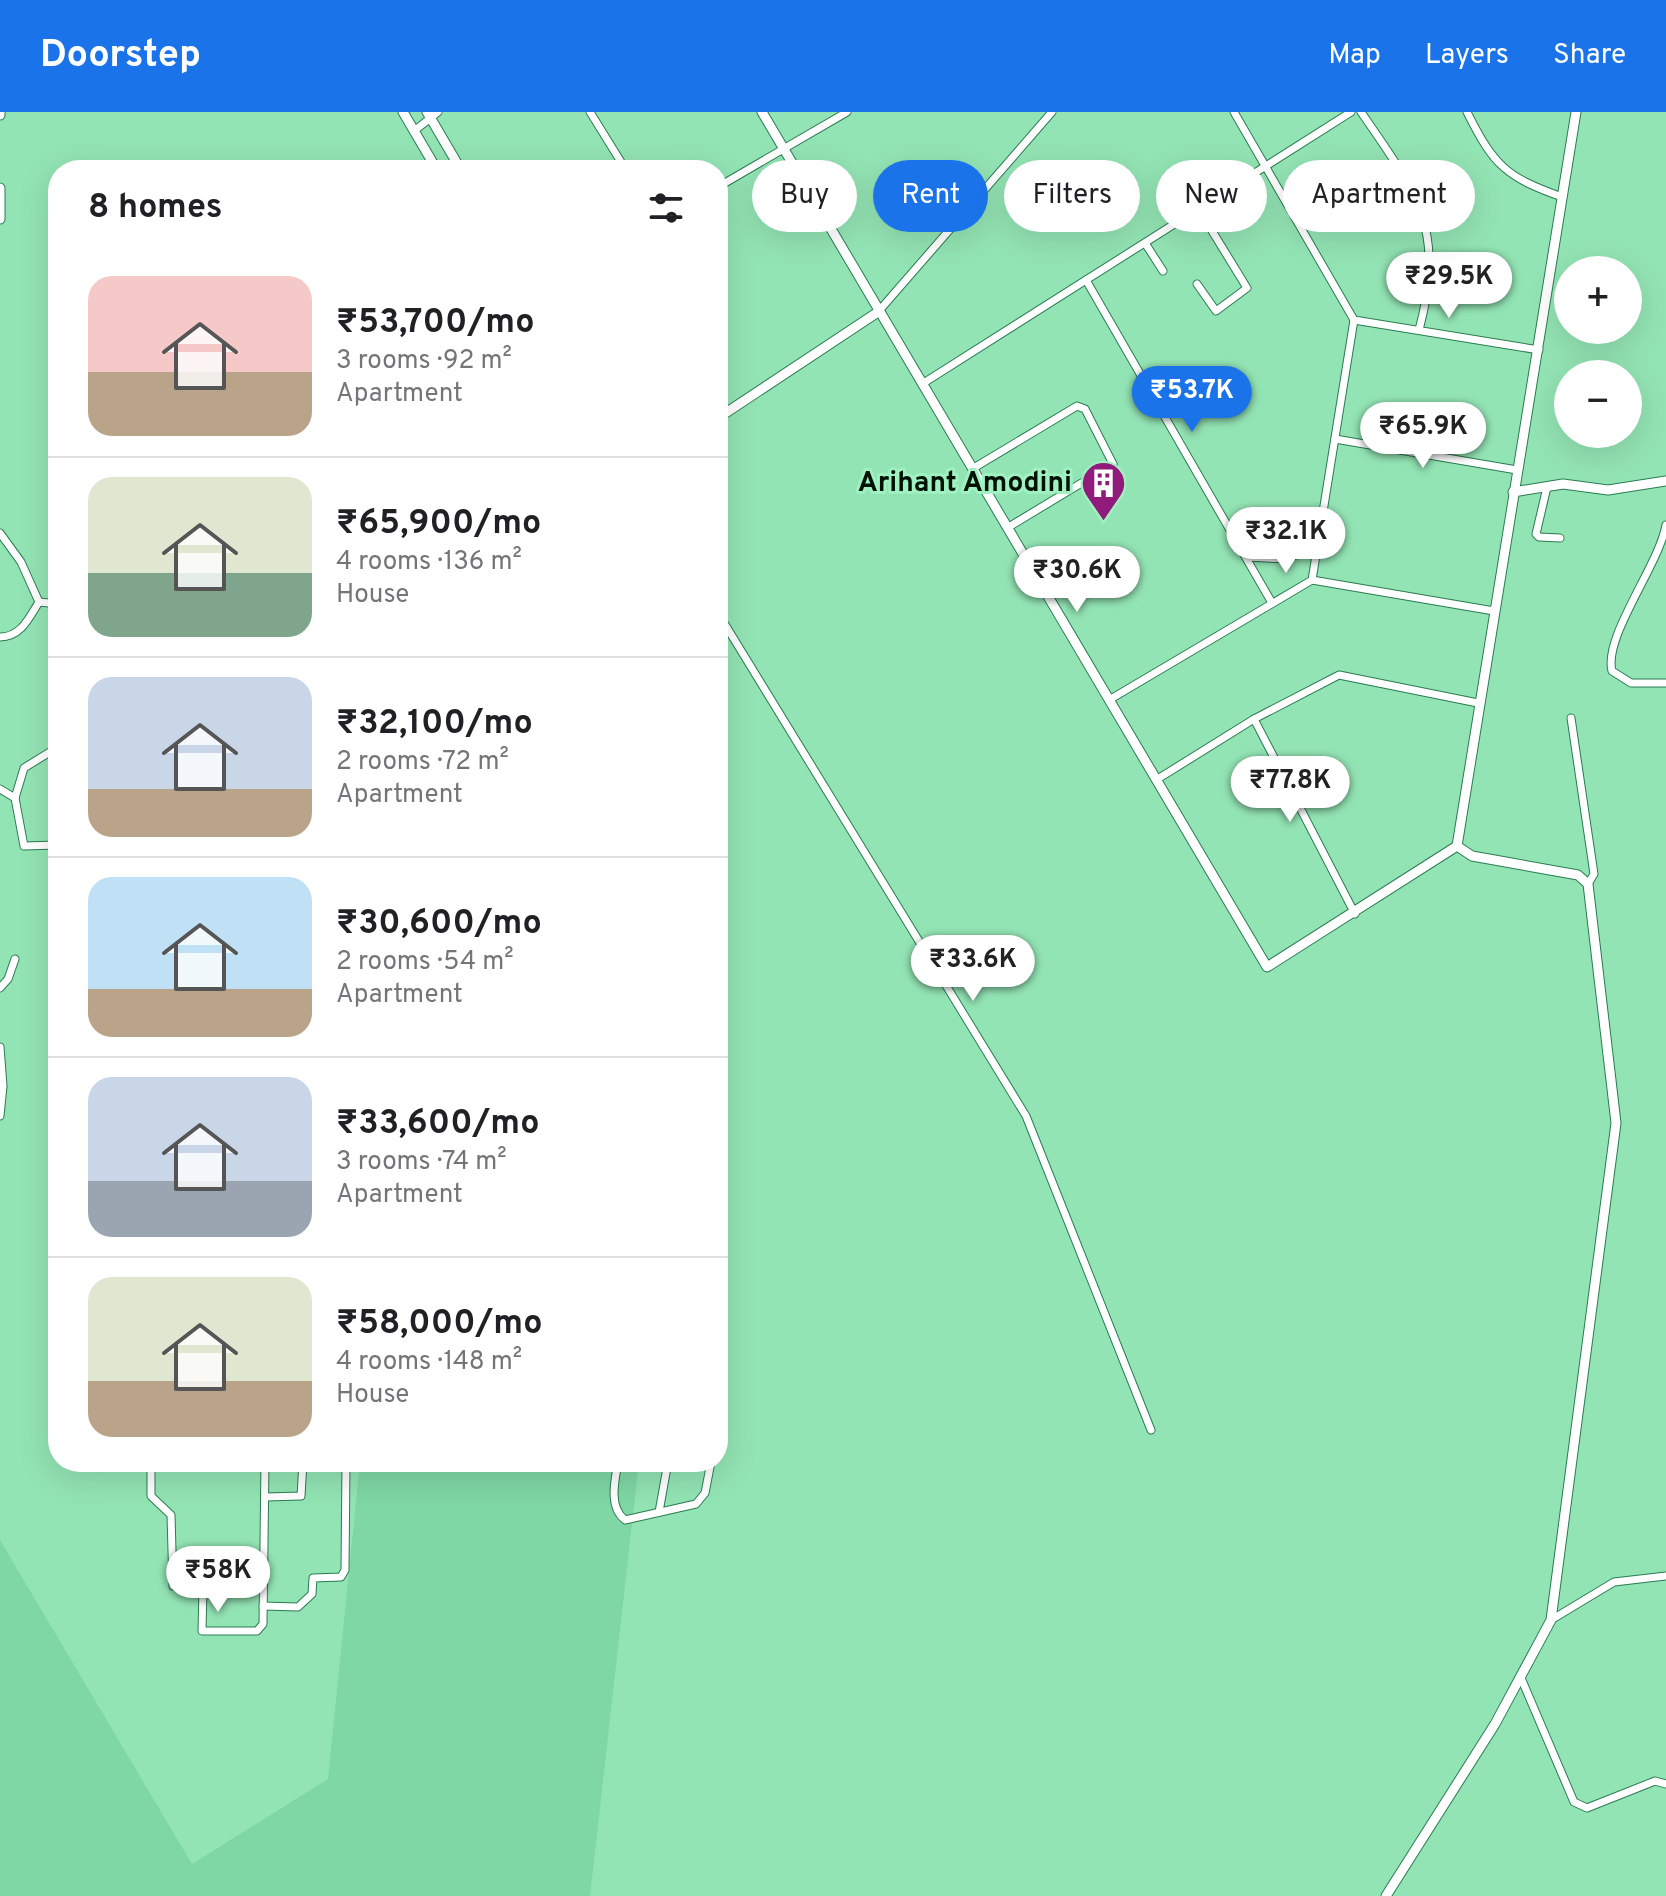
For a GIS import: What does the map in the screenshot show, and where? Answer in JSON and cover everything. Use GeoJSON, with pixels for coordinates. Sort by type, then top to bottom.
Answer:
{"type":"FeatureCollection","features":[{"type":"Feature","properties":{"kind":"street"},"geometry":{"type":"LineString","coordinates":[[403,112],[431,160]]}},
{"type":"Feature","properties":{"kind":"street"},"geometry":{"type":"LineString","coordinates":[[590,112],[620,160]]}},
{"type":"Feature","properties":{"kind":"street"},"geometry":{"type":"LineString","coordinates":[[762,112],[1267,967],[1355,914],[1457,846],[1576,112]]}},
{"type":"Feature","properties":{"kind":"street"},"geometry":{"type":"LineString","coordinates":[[728,181],[847,112]]}},
{"type":"Feature","properties":{"kind":"street"},"geometry":{"type":"LineString","coordinates":[[1234,112],[1264,160]]}},
{"type":"Feature","properties":{"kind":"street"},"geometry":{"type":"LineString","coordinates":[[1267,163],[1351,112]]}},
{"type":"Feature","properties":{"kind":"street"},"geometry":{"type":"LineString","coordinates":[[1361,112],[1403,173],[1429,234],[1432,260],[1419,330]]}},
{"type":"Feature","properties":{"kind":"street"},"geometry":{"type":"LineString","coordinates":[[1467,112],[1502,168],[1528,185],[1562,197]]}},
{"type":"Feature","properties":{"kind":"street"},"geometry":{"type":"LineString","coordinates":[[728,411],[878,312],[1047,114]]}},
{"type":"Feature","properties":{"kind":"street"},"geometry":{"type":"LineString","coordinates":[[414,131],[432,115],[456,160]]}},
{"type":"Feature","properties":{"kind":"street"},"geometry":{"type":"LineString","coordinates":[[1267,166],[1354,320],[1312,580]]}},
{"type":"Feature","properties":{"kind":"street"},"geometry":{"type":"LineString","coordinates":[[0,188],[0,219]]}},
{"type":"Feature","properties":{"kind":"street"},"geometry":{"type":"LineString","coordinates":[[922,384],[1162,232]]}},
{"type":"Feature","properties":{"kind":"street"},"geometry":{"type":"LineString","coordinates":[[1197,284],[1216,311],[1247,288],[1213,232]]}},
{"type":"Feature","properties":{"kind":"street"},"geometry":{"type":"LineString","coordinates":[[1145,243],[1163,271]]}},
{"type":"Feature","properties":{"kind":"street"},"geometry":{"type":"LineString","coordinates":[[1086,280],[1272,603]]}},
{"type":"Feature","properties":{"kind":"street"},"geometry":{"type":"LineString","coordinates":[[1354,320],[1539,350]]}},
{"type":"Feature","properties":{"kind":"street"},"geometry":{"type":"LineString","coordinates":[[972,469],[1077,406],[1085,409],[1113,464],[1007,528]]}},
{"type":"Feature","properties":{"kind":"street"},"geometry":{"type":"LineString","coordinates":[[1335,439],[1517,470]]}},
{"type":"Feature","properties":{"kind":"street"},"geometry":{"type":"LineString","coordinates":[[1513,492],[1563,484],[1608,490],[1666,481]]}},
{"type":"Feature","properties":{"kind":"street"},"geometry":{"type":"LineString","coordinates":[[1547,487],[1536,534],[1539,537],[1560,538]]}},
{"type":"Feature","properties":{"kind":"street"},"geometry":{"type":"LineString","coordinates":[[1666,525],[1662,547],[1621,629],[1610,662],[1612,671],[1631,683],[1666,683]]}},
{"type":"Feature","properties":{"kind":"street"},"geometry":{"type":"LineString","coordinates":[[0,533],[21,562],[39,602]]}},
{"type":"Feature","properties":{"kind":"street"},"geometry":{"type":"LineString","coordinates":[[1246,557],[1286,559],[1317,546]]}},
{"type":"Feature","properties":{"kind":"street"},"geometry":{"type":"LineString","coordinates":[[1109,700],[1312,580],[1494,611]]}},
{"type":"Feature","properties":{"kind":"street"},"geometry":{"type":"LineString","coordinates":[[39,602],[48,603]]}},
{"type":"Feature","properties":{"kind":"street"},"geometry":{"type":"LineString","coordinates":[[0,637],[12,637],[20,630],[39,602]]}},
{"type":"Feature","properties":{"kind":"street"},"geometry":{"type":"LineString","coordinates":[[728,629],[1026,1116],[1151,1430]]}},
{"type":"Feature","properties":{"kind":"street"},"geometry":{"type":"LineString","coordinates":[[1156,780],[1254,719],[1339,675],[1478,703]]}},
{"type":"Feature","properties":{"kind":"street"},"geometry":{"type":"LineString","coordinates":[[1386,1896],[1521,1678],[1551,1620],[1616,1123],[1588,884],[1594,874],[1571,718]]}},
{"type":"Feature","properties":{"kind":"street"},"geometry":{"type":"LineString","coordinates":[[1254,719],[1355,914]]}},
{"type":"Feature","properties":{"kind":"street"},"geometry":{"type":"LineString","coordinates":[[48,753],[24,768],[15,798],[24,846],[48,845]]}},
{"type":"Feature","properties":{"kind":"street"},"geometry":{"type":"LineString","coordinates":[[0,789],[15,798]]}},
{"type":"Feature","properties":{"kind":"street"},"geometry":{"type":"LineString","coordinates":[[1457,846],[1472,856],[1578,875],[1588,884]]}},
{"type":"Feature","properties":{"kind":"street"},"geometry":{"type":"LineString","coordinates":[[0,988],[8,979],[15,959]]}},
{"type":"Feature","properties":{"kind":"street"},"geometry":{"type":"LineString","coordinates":[[0,1047],[3,1086],[0,1116]]}},
{"type":"Feature","properties":{"kind":"street"},"geometry":{"type":"LineString","coordinates":[[151,1472],[151,1496],[171,1515],[173,1586],[203,1588],[202,1631],[257,1631],[263,1624],[265,1472]]}},
{"type":"Feature","properties":{"kind":"street"},"geometry":{"type":"LineString","coordinates":[[265,1497],[301,1496],[302,1472]]}},
{"type":"Feature","properties":{"kind":"street"},"geometry":{"type":"LineString","coordinates":[[263,1606],[298,1607],[312,1594],[313,1578],[341,1577],[345,1570],[346,1472]]}},
{"type":"Feature","properties":{"kind":"street"},"geometry":{"type":"LineString","coordinates":[[617,1472],[614,1497],[622,1518],[696,1504],[705,1493],[709,1472]]}},
{"type":"Feature","properties":{"kind":"street"},"geometry":{"type":"LineString","coordinates":[[659,1512],[666,1472]]}},
{"type":"Feature","properties":{"kind":"street"},"geometry":{"type":"LineString","coordinates":[[1551,1620],[1614,1582],[1666,1576]]}},
{"type":"Feature","properties":{"kind":"street"},"geometry":{"type":"LineString","coordinates":[[1521,1678],[1574,1802],[1579,1806],[1587,1808],[1655,1781],[1666,1784]]}},
{"type":"Feature","properties":{"kind":"shaded area"},"geometry":{"type":"Polygon","coordinates":[[[359,1472],[638,1472],[590,1896],[0,1896],[0,1540],[192,1864],[328,1779],[359,1472]]]}},
{"type":"Feature","properties":{"kind":"place","name":"Arihant Amodini"},"geometry":{"type":"Point","coordinates":[1103,523]}}]}
